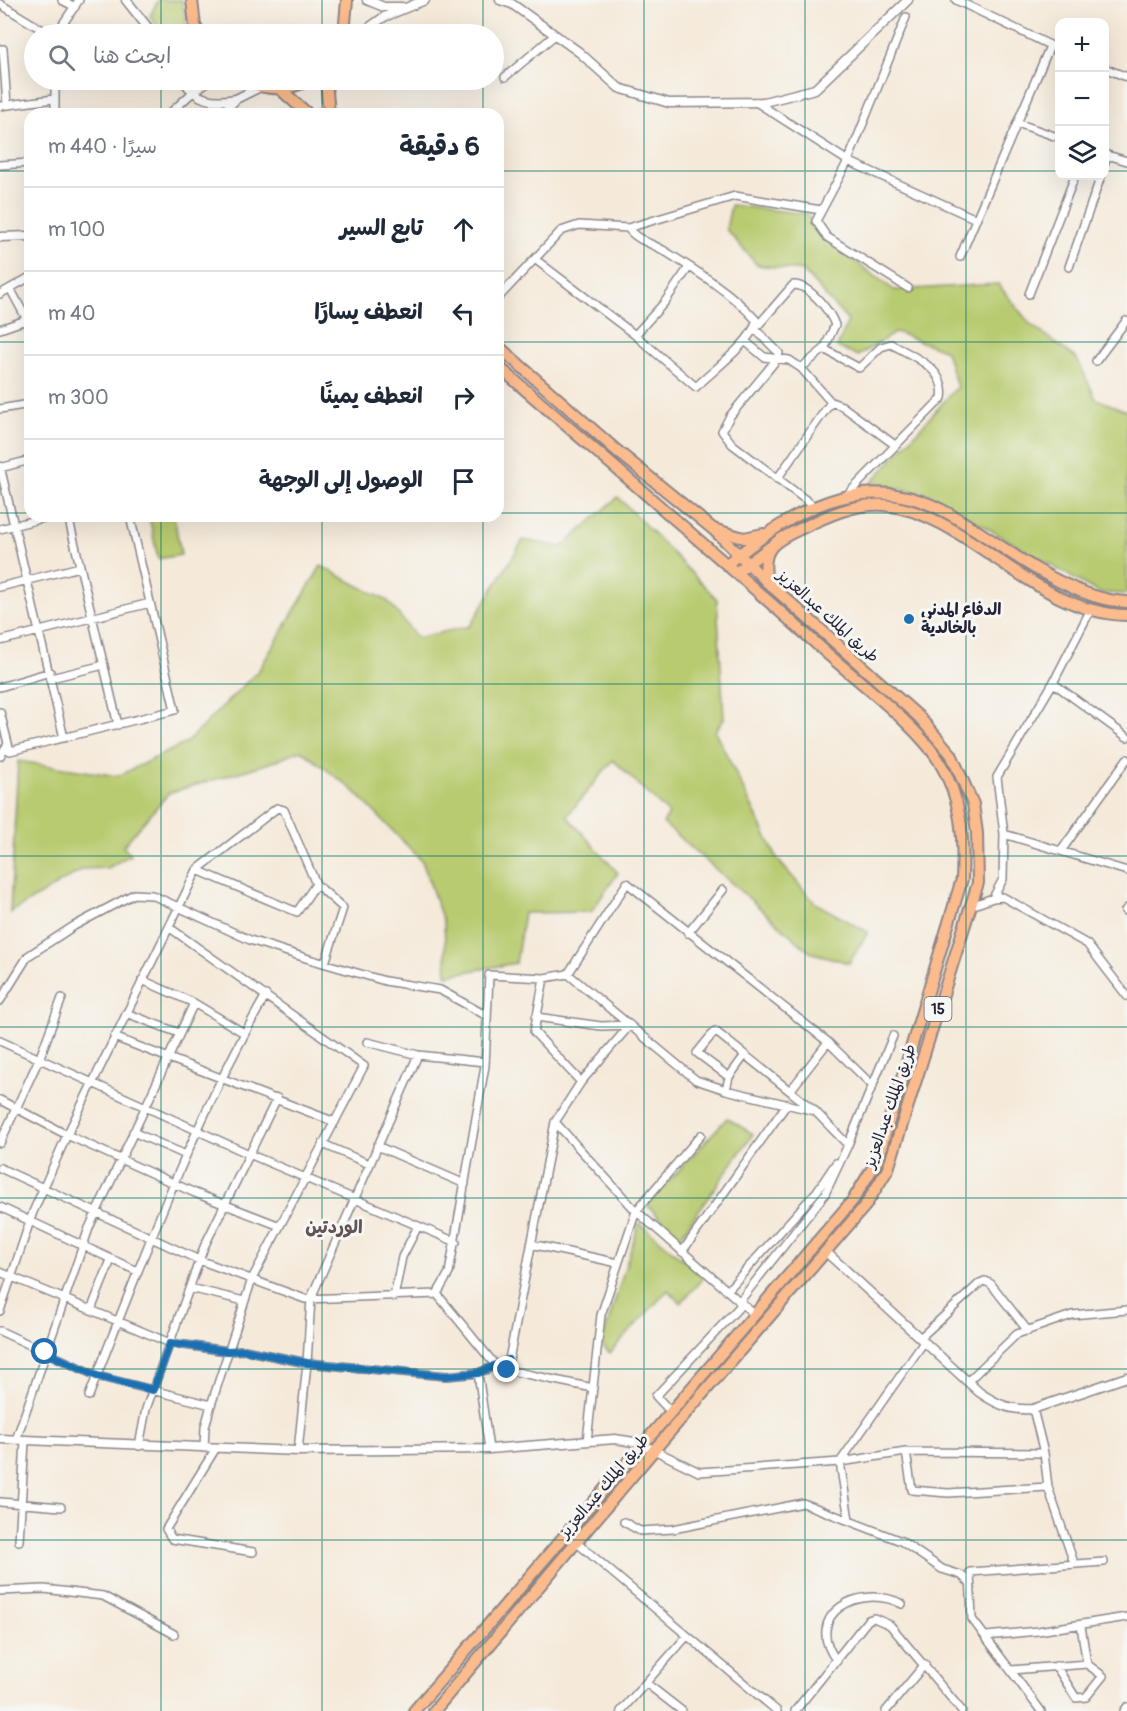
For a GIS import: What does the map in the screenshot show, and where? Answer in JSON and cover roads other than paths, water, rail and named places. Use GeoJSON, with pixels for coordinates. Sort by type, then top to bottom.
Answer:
{"type":"FeatureCollection","features":[{"type":"Feature","properties":{"kind":"main road"},"geometry":{"type":"LineString","coordinates":[[192,0],[195,24]]}},
{"type":"Feature","properties":{"kind":"main road"},"geometry":{"type":"LineString","coordinates":[[345,24],[347,0]]}},
{"type":"Feature","properties":{"kind":"main road"},"geometry":{"type":"LineString","coordinates":[[281,90],[301,108]]}},
{"type":"Feature","properties":{"kind":"main road"},"geometry":{"type":"LineString","coordinates":[[327,90],[328,108]]}},
{"type":"Feature","properties":{"kind":"main road","name":"طريق الملك عبدالعزيز"},"geometry":{"type":"LineString","coordinates":[[434,1711],[654,1450],[866,1206],[888,1169],[978,883],[977,833],[973,804],[951,754],[919,717],[767,582],[713,529],[616,450],[504,351]]}},
{"type":"Feature","properties":{"kind":"main road","name":"طريق الملك عبدالعزيز"},"geometry":{"type":"LineString","coordinates":[[414,1711],[854,1200],[877,1161],[962,879],[964,835],[959,808],[938,761],[909,727],[728,563],[504,371]]}},
{"type":"Feature","properties":{"kind":"main road"},"geometry":{"type":"LineString","coordinates":[[728,563],[769,531],[797,513],[862,492],[900,494],[914,498],[969,525],[1052,578],[1090,595],[1127,602]]}},
{"type":"Feature","properties":{"kind":"main road"},"geometry":{"type":"LineString","coordinates":[[737,572],[774,544],[827,516],[859,507],[884,505],[927,517],[1032,583],[1090,611],[1127,615]]}},
{"type":"Feature","properties":{"kind":"main road"},"geometry":{"type":"LineString","coordinates":[[713,529],[744,538],[769,531]]}},
{"type":"Feature","properties":{"kind":"main road"},"geometry":{"type":"LineString","coordinates":[[767,582],[764,561],[774,544]]}},
{"type":"Feature","properties":{"kind":"street"},"geometry":{"type":"LineString","coordinates":[[63,0],[75,7]]}},
{"type":"Feature","properties":{"kind":"street"},"geometry":{"type":"LineString","coordinates":[[63,24],[80,0]]}},
{"type":"Feature","properties":{"kind":"street"},"geometry":{"type":"LineString","coordinates":[[126,0],[145,24]]}},
{"type":"Feature","properties":{"kind":"street"},"geometry":{"type":"LineString","coordinates":[[367,0],[384,7],[406,7]]}},
{"type":"Feature","properties":{"kind":"street"},"geometry":{"type":"LineString","coordinates":[[374,24],[384,17],[424,0]]}},
{"type":"Feature","properties":{"kind":"street"},"geometry":{"type":"LineString","coordinates":[[500,0],[512,2],[619,88],[669,103],[756,102],[815,89],[903,1]]}},
{"type":"Feature","properties":{"kind":"street"},"geometry":{"type":"LineString","coordinates":[[956,0],[1055,48]]}},
{"type":"Feature","properties":{"kind":"street"},"geometry":{"type":"LineString","coordinates":[[0,4],[33,24]]}},
{"type":"Feature","properties":{"kind":"street"},"geometry":{"type":"LineString","coordinates":[[906,17],[848,161],[816,221],[826,237],[908,288]]}},
{"type":"Feature","properties":{"kind":"street"},"geometry":{"type":"LineString","coordinates":[[505,77],[555,35]]}},
{"type":"Feature","properties":{"kind":"street"},"geometry":{"type":"LineString","coordinates":[[960,256],[1050,46]]}},
{"type":"Feature","properties":{"kind":"street"},"geometry":{"type":"LineString","coordinates":[[0,49],[3,49],[3,105],[54,99]]}},
{"type":"Feature","properties":{"kind":"street"},"geometry":{"type":"LineString","coordinates":[[1109,70],[1127,77]]}},
{"type":"Feature","properties":{"kind":"street"},"geometry":{"type":"LineString","coordinates":[[54,90],[55,108]]}},
{"type":"Feature","properties":{"kind":"street"},"geometry":{"type":"LineString","coordinates":[[190,90],[192,93],[213,101],[236,99]]}},
{"type":"Feature","properties":{"kind":"street"},"geometry":{"type":"LineString","coordinates":[[176,108],[196,90]]}},
{"type":"Feature","properties":{"kind":"street"},"geometry":{"type":"LineString","coordinates":[[228,108],[236,99],[254,90]]}},
{"type":"Feature","properties":{"kind":"street"},"geometry":{"type":"LineString","coordinates":[[756,102],[848,161],[976,219]]}},
{"type":"Feature","properties":{"kind":"street"},"geometry":{"type":"LineString","coordinates":[[1017,123],[1055,137]]}},
{"type":"Feature","properties":{"kind":"street"},"geometry":{"type":"LineString","coordinates":[[1109,155],[1127,161]]}},
{"type":"Feature","properties":{"kind":"street"},"geometry":{"type":"LineString","coordinates":[[0,165],[24,163]]}},
{"type":"Feature","properties":{"kind":"street"},"geometry":{"type":"LineString","coordinates":[[1029,294],[1073,180]]}},
{"type":"Feature","properties":{"kind":"street"},"geometry":{"type":"LineString","coordinates":[[1069,267],[1100,180]]}},
{"type":"Feature","properties":{"kind":"street"},"geometry":{"type":"LineString","coordinates":[[504,292],[561,231],[579,225],[628,228],[735,196],[821,210]]}},
{"type":"Feature","properties":{"kind":"street"},"geometry":{"type":"LineString","coordinates":[[628,228],[633,235],[689,267],[742,305],[756,320],[755,329]]}},
{"type":"Feature","properties":{"kind":"street"},"geometry":{"type":"LineString","coordinates":[[0,237],[24,236]]}},
{"type":"Feature","properties":{"kind":"street"},"geometry":{"type":"LineString","coordinates":[[536,260],[635,335],[696,387],[745,341],[784,292],[793,285],[798,285],[831,315],[835,325],[824,349],[801,368]]}},
{"type":"Feature","properties":{"kind":"street"},"geometry":{"type":"LineString","coordinates":[[635,335],[664,303],[689,267]]}},
{"type":"Feature","properties":{"kind":"street"},"geometry":{"type":"LineString","coordinates":[[0,294],[24,281]]}},
{"type":"Feature","properties":{"kind":"street"},"geometry":{"type":"LineString","coordinates":[[10,290],[24,313]]}},
{"type":"Feature","properties":{"kind":"street"},"geometry":{"type":"LineString","coordinates":[[0,329],[24,320]]}},
{"type":"Feature","properties":{"kind":"street"},"geometry":{"type":"LineString","coordinates":[[1096,361],[1127,320]]}},
{"type":"Feature","properties":{"kind":"street"},"geometry":{"type":"LineString","coordinates":[[755,329],[779,353],[777,359],[730,416],[722,431],[732,444],[815,507]]}},
{"type":"Feature","properties":{"kind":"street"},"geometry":{"type":"LineString","coordinates":[[745,341],[764,357],[789,360],[801,368],[831,402],[842,406],[895,445]]}},
{"type":"Feature","properties":{"kind":"street"},"geometry":{"type":"LineString","coordinates":[[824,349],[859,368],[881,347],[891,344],[919,359],[939,375],[944,387],[942,398],[846,496]]}},
{"type":"Feature","properties":{"kind":"street"},"geometry":{"type":"LineString","coordinates":[[777,479],[831,402]]}},
{"type":"Feature","properties":{"kind":"street"},"geometry":{"type":"LineString","coordinates":[[0,409],[24,405]]}},
{"type":"Feature","properties":{"kind":"street"},"geometry":{"type":"LineString","coordinates":[[24,461],[0,467],[41,632],[64,738]]}},
{"type":"Feature","properties":{"kind":"street"},"geometry":{"type":"LineString","coordinates":[[0,529],[29,522]]}},
{"type":"Feature","properties":{"kind":"street"},"geometry":{"type":"LineString","coordinates":[[69,522],[118,724]]}},
{"type":"Feature","properties":{"kind":"street"},"geometry":{"type":"LineString","coordinates":[[0,712],[10,751],[175,710],[131,522]]}},
{"type":"Feature","properties":{"kind":"street"},"geometry":{"type":"LineString","coordinates":[[0,587],[80,567]]}},
{"type":"Feature","properties":{"kind":"street"},"geometry":{"type":"LineString","coordinates":[[0,641],[150,603]]}},
{"type":"Feature","properties":{"kind":"street"},"geometry":{"type":"LineString","coordinates":[[993,898],[1003,879],[1004,834],[996,777],[1053,683],[1090,611]]}},
{"type":"Feature","properties":{"kind":"street"},"geometry":{"type":"LineString","coordinates":[[0,687],[104,665]]}},
{"type":"Feature","properties":{"kind":"street"},"geometry":{"type":"LineString","coordinates":[[1053,683],[1127,736]]}},
{"type":"Feature","properties":{"kind":"street"},"geometry":{"type":"LineString","coordinates":[[0,756],[8,744]]}},
{"type":"Feature","properties":{"kind":"street"},"geometry":{"type":"LineString","coordinates":[[1062,851],[1127,759]]}},
{"type":"Feature","properties":{"kind":"street"},"geometry":{"type":"LineString","coordinates":[[0,1311],[43,1188],[114,1037],[197,870],[277,808],[284,810],[316,884],[344,908],[326,963]]}},
{"type":"Feature","properties":{"kind":"street"},"geometry":{"type":"LineString","coordinates":[[1004,834],[1127,871]]}},
{"type":"Feature","properties":{"kind":"street"},"geometry":{"type":"LineString","coordinates":[[197,870],[297,912],[316,884]]}},
{"type":"Feature","properties":{"kind":"street"},"geometry":{"type":"LineString","coordinates":[[437,1294],[449,1273],[456,1242],[485,1062],[489,975],[544,978],[568,974],[627,883],[828,1042],[873,1086]]}},
{"type":"Feature","properties":{"kind":"street"},"geometry":{"type":"LineString","coordinates":[[688,933],[723,890]]}},
{"type":"Feature","properties":{"kind":"street"},"geometry":{"type":"LineString","coordinates":[[1,998],[28,956],[74,926],[134,894],[152,895],[250,940],[384,981],[440,990],[488,1016]]}},
{"type":"Feature","properties":{"kind":"street"},"geometry":{"type":"LineString","coordinates":[[971,906],[1003,897],[1087,944],[1127,996]]}},
{"type":"Feature","properties":{"kind":"street"},"geometry":{"type":"LineString","coordinates":[[170,928],[364,1066],[252,1279],[211,1405],[205,1427],[204,1448]]}},
{"type":"Feature","properties":{"kind":"street"},"geometry":{"type":"LineString","coordinates":[[568,974],[696,1080],[726,1090],[815,1111]]}},
{"type":"Feature","properties":{"kind":"street"},"geometry":{"type":"LineString","coordinates":[[544,978],[534,1032],[581,1082]]}},
{"type":"Feature","properties":{"kind":"street"},"geometry":{"type":"LineString","coordinates":[[142,980],[194,1003],[244,1033]]}},
{"type":"Feature","properties":{"kind":"street"},"geometry":{"type":"LineString","coordinates":[[89,1396],[172,1183],[244,1033],[266,995]]}},
{"type":"Feature","properties":{"kind":"street"},"geometry":{"type":"LineString","coordinates":[[0,1143],[40,1057],[62,998]]}},
{"type":"Feature","properties":{"kind":"street"},"geometry":{"type":"LineString","coordinates":[[19,1541],[23,1503],[21,1441],[45,1352],[96,1213],[194,1003]]}},
{"type":"Feature","properties":{"kind":"street"},"geometry":{"type":"LineString","coordinates":[[126,1013],[179,1033]]}},
{"type":"Feature","properties":{"kind":"street"},"geometry":{"type":"LineString","coordinates":[[536,1017],[600,1026],[630,1025]]}},
{"type":"Feature","properties":{"kind":"street"},"geometry":{"type":"LineString","coordinates":[[593,1388],[507,1370],[508,1360],[555,1122],[581,1082],[630,1025]]}},
{"type":"Feature","properties":{"kind":"street"},"geometry":{"type":"LineString","coordinates":[[729,1077],[697,1053],[715,1031],[815,1111],[848,1145]]}},
{"type":"Feature","properties":{"kind":"street"},"geometry":{"type":"LineString","coordinates":[[670,1411],[656,1396],[741,1303],[825,1194],[848,1145],[893,1035]]}},
{"type":"Feature","properties":{"kind":"street"},"geometry":{"type":"LineString","coordinates":[[114,1037],[335,1122]]}},
{"type":"Feature","properties":{"kind":"street"},"geometry":{"type":"LineString","coordinates":[[0,1041],[93,1081],[249,1154],[355,1197],[417,1228],[456,1242]]}},
{"type":"Feature","properties":{"kind":"street"},"geometry":{"type":"LineString","coordinates":[[367,1042],[418,1055],[485,1062]]}},
{"type":"Feature","properties":{"kind":"street"},"geometry":{"type":"LineString","coordinates":[[790,1091],[828,1042]]}},
{"type":"Feature","properties":{"kind":"street"},"geometry":{"type":"LineString","coordinates":[[298,1451],[307,1363],[310,1298],[418,1055]]}},
{"type":"Feature","properties":{"kind":"street"},"geometry":{"type":"LineString","coordinates":[[726,1090],[729,1077],[745,1055]]}},
{"type":"Feature","properties":{"kind":"street"},"geometry":{"type":"LineString","coordinates":[[139,1446],[146,1409],[199,1260],[277,1098]]}},
{"type":"Feature","properties":{"kind":"street"},"geometry":{"type":"LineString","coordinates":[[0,1100],[120,1160],[280,1226]]}},
{"type":"Feature","properties":{"kind":"street"},"geometry":{"type":"LineString","coordinates":[[682,1252],[787,1104]]}},
{"type":"Feature","properties":{"kind":"street"},"geometry":{"type":"LineString","coordinates":[[555,1122],[636,1211],[754,1314]]}},
{"type":"Feature","properties":{"kind":"street"},"geometry":{"type":"LineString","coordinates":[[133,1132],[186,1155]]}},
{"type":"Feature","properties":{"kind":"street"},"geometry":{"type":"LineString","coordinates":[[586,1441],[602,1315],[636,1211],[701,1135]]}},
{"type":"Feature","properties":{"kind":"street"},"geometry":{"type":"LineString","coordinates":[[323,1144],[369,1164]]}},
{"type":"Feature","properties":{"kind":"street"},"geometry":{"type":"LineString","coordinates":[[727,1291],[817,1191],[848,1145]]}},
{"type":"Feature","properties":{"kind":"street"},"geometry":{"type":"LineString","coordinates":[[377,1146],[465,1185]]}},
{"type":"Feature","properties":{"kind":"street"},"geometry":{"type":"LineString","coordinates":[[0,1168],[199,1260],[310,1298],[437,1294]]}},
{"type":"Feature","properties":{"kind":"street"},"geometry":{"type":"LineString","coordinates":[[0,1207],[137,1271]]}},
{"type":"Feature","properties":{"kind":"street"},"geometry":{"type":"LineString","coordinates":[[394,1297],[402,1257],[417,1228]]}},
{"type":"Feature","properties":{"kind":"street"},"geometry":{"type":"LineString","coordinates":[[531,1244],[618,1263]]}},
{"type":"Feature","properties":{"kind":"street"},"geometry":{"type":"LineString","coordinates":[[826,1252],[979,1392],[1001,1406],[1020,1410],[1033,1409],[1127,1377]]}},
{"type":"Feature","properties":{"kind":"street"},"geometry":{"type":"LineString","coordinates":[[91,1310],[111,1260]]}},
{"type":"Feature","properties":{"kind":"street"},"geometry":{"type":"LineString","coordinates":[[0,1272],[170,1343],[228,1351],[244,1350],[307,1363],[446,1376],[478,1373],[508,1360]]}},
{"type":"Feature","properties":{"kind":"street"},"geometry":{"type":"LineString","coordinates":[[849,1520],[840,1462],[922,1340],[980,1283],[985,1281],[991,1284],[1028,1331]]}},
{"type":"Feature","properties":{"kind":"street"},"geometry":{"type":"LineString","coordinates":[[190,1288],[244,1301]]}},
{"type":"Feature","properties":{"kind":"street"},"geometry":{"type":"LineString","coordinates":[[437,1294],[496,1366]]}},
{"type":"Feature","properties":{"kind":"street"},"geometry":{"type":"LineString","coordinates":[[968,1381],[1017,1334],[1072,1315],[1127,1310]]}},
{"type":"Feature","properties":{"kind":"street"},"geometry":{"type":"LineString","coordinates":[[0,1331],[97,1376],[211,1405]]}},
{"type":"Feature","properties":{"kind":"street"},"geometry":{"type":"LineString","coordinates":[[478,1373],[489,1449]]}},
{"type":"Feature","properties":{"kind":"street"},"geometry":{"type":"LineString","coordinates":[[1033,1409],[1044,1453],[1048,1487],[1074,1563]]}},
{"type":"Feature","properties":{"kind":"street"},"geometry":{"type":"LineString","coordinates":[[0,1439],[298,1451],[489,1449],[615,1439],[654,1450],[699,1472],[840,1462],[906,1452],[1044,1453]]}},
{"type":"Feature","properties":{"kind":"street"},"geometry":{"type":"LineString","coordinates":[[216,1448],[166,1529],[167,1534],[172,1539],[253,1552]]}},
{"type":"Feature","properties":{"kind":"street"},"geometry":{"type":"LineString","coordinates":[[906,1452],[912,1490],[948,1493],[1048,1487]]}},
{"type":"Feature","properties":{"kind":"street"},"geometry":{"type":"LineString","coordinates":[[0,1502],[61,1507]]}},
{"type":"Feature","properties":{"kind":"street"},"geometry":{"type":"LineString","coordinates":[[624,1522],[640,1531],[673,1529],[803,1503],[901,1541],[942,1569],[961,1575],[970,1582]]}},
{"type":"Feature","properties":{"kind":"street"},"geometry":{"type":"LineString","coordinates":[[576,1542],[777,1711]]}},
{"type":"Feature","properties":{"kind":"street"},"geometry":{"type":"LineString","coordinates":[[1041,1711],[972,1619],[970,1572],[1104,1562]]}},
{"type":"Feature","properties":{"kind":"street"},"geometry":{"type":"LineString","coordinates":[[0,1591],[44,1589],[103,1596],[174,1634]]}},
{"type":"Feature","properties":{"kind":"street"},"geometry":{"type":"LineString","coordinates":[[837,1661],[831,1652],[826,1635],[831,1617],[838,1609],[845,1603],[864,1596],[884,1596],[902,1604]]}},
{"type":"Feature","properties":{"kind":"street"},"geometry":{"type":"LineString","coordinates":[[795,1711],[868,1620],[874,1617],[890,1625],[925,1664],[962,1711]]}},
{"type":"Feature","properties":{"kind":"street"},"geometry":{"type":"LineString","coordinates":[[986,1636],[1080,1626],[1127,1617]]}},
{"type":"Feature","properties":{"kind":"street"},"geometry":{"type":"LineString","coordinates":[[1056,1666],[1076,1698],[1086,1697],[1102,1676],[1087,1664],[1080,1626]]}},
{"type":"Feature","properties":{"kind":"street"},"geometry":{"type":"LineString","coordinates":[[621,1711],[687,1636]]}},
{"type":"Feature","properties":{"kind":"street"},"geometry":{"type":"LineString","coordinates":[[886,1711],[925,1664]]}},
{"type":"Feature","properties":{"kind":"street"},"geometry":{"type":"LineString","coordinates":[[1011,1670],[1087,1664]]}},
{"type":"Feature","properties":{"kind":"street"},"geometry":{"type":"LineString","coordinates":[[646,1683],[682,1711]]}},
{"type":"Feature","properties":{"kind":"street"},"geometry":{"type":"LineString","coordinates":[[1124,1711],[1127,1707]]}},
{"type":"Feature","properties":{"kind":"place","name":"الدفاع المدني بالخالدية"},"geometry":{"type":"Point","coordinates":[909,619]}},
{"type":"Feature","properties":{"kind":"district","name":"الوردتين"},"geometry":{"type":"Point","coordinates":[334,1227]}}]}
